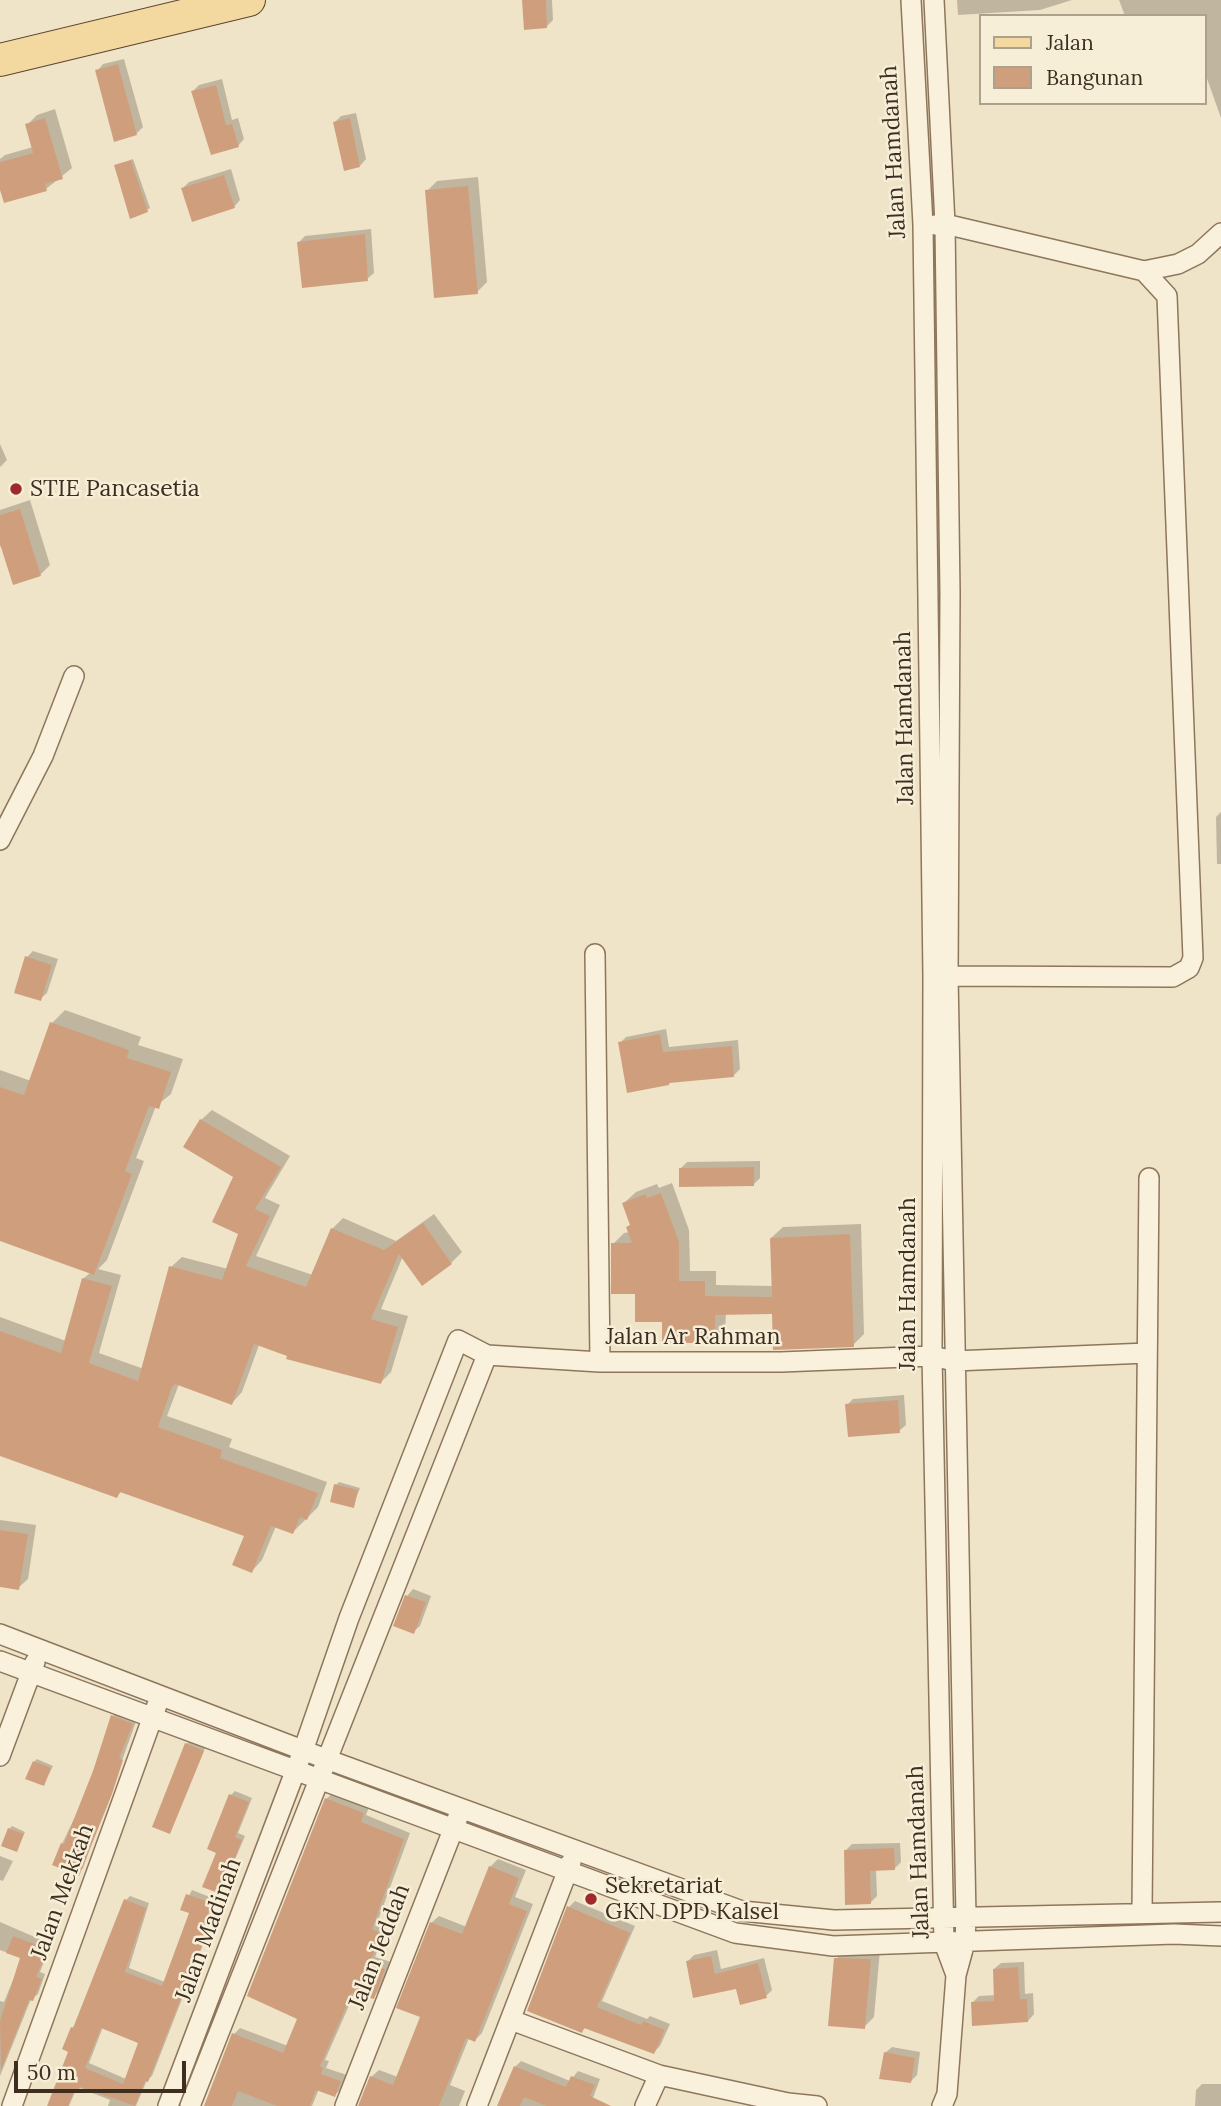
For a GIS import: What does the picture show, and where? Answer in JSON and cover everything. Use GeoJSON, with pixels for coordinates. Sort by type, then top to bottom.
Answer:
{"type":"FeatureCollection","features":[{"type":"Feature","properties":{"kind":"main road"},"geometry":{"type":"LineString","coordinates":[[0,60],[249,0]]}},
{"type":"Feature","properties":{"kind":"street","name":"Jalan Hamdanah"},"geometry":{"type":"LineString","coordinates":[[911,0],[923,225],[933,976],[932,1356],[944,1942],[956,1975]]}},
{"type":"Feature","properties":{"kind":"street","name":"Jalan Hamdanah"},"geometry":{"type":"LineString","coordinates":[[933,0],[946,224],[950,593],[948,976],[966,1917],[965,1942],[956,1975]]}},
{"type":"Feature","properties":{"kind":"street"},"geometry":{"type":"LineString","coordinates":[[923,225],[946,224],[1144,271],[1188,259],[1221,233]]}},
{"type":"Feature","properties":{"kind":"street"},"geometry":{"type":"LineString","coordinates":[[948,976],[1173,977],[1189,968],[1193,958],[1167,296],[1144,271]]}},
{"type":"Feature","properties":{"kind":"street"},"geometry":{"type":"LineString","coordinates":[[0,840],[43,756],[74,676]]}},
{"type":"Feature","properties":{"kind":"street"},"geometry":{"type":"LineString","coordinates":[[595,954],[600,1362]]}},
{"type":"Feature","properties":{"kind":"street"},"geometry":{"type":"LineString","coordinates":[[1142,1912],[1149,1178]]}},
{"type":"Feature","properties":{"kind":"street","name":"Jalan Ar Rahman"},"geometry":{"type":"LineString","coordinates":[[458,1340],[487,1355],[600,1362],[781,1362],[932,1356],[954,1362],[1147,1353]]}},
{"type":"Feature","properties":{"kind":"street","name":"Jalan Madinah"},"geometry":{"type":"LineString","coordinates":[[168,2106],[381,1536],[458,1340]]}},
{"type":"Feature","properties":{"kind":"street","name":"Jalan Madinah"},"geometry":{"type":"LineString","coordinates":[[190,2106],[317,1779],[487,1355]]}},
{"type":"Feature","properties":{"kind":"street"},"geometry":{"type":"LineString","coordinates":[[381,1536],[413,1542]]}},
{"type":"Feature","properties":{"kind":"street"},"geometry":{"type":"LineString","coordinates":[[0,1634],[304,1748],[326,1759],[742,1911],[834,1920],[1221,1912]]}},
{"type":"Feature","properties":{"kind":"street"},"geometry":{"type":"LineString","coordinates":[[0,1756],[40,1648]]}},
{"type":"Feature","properties":{"kind":"street"},"geometry":{"type":"LineString","coordinates":[[0,1661],[735,1933],[833,1946],[1174,1934],[1221,1936]]}},
{"type":"Feature","properties":{"kind":"street","name":"Jalan Mekkah"},"geometry":{"type":"LineString","coordinates":[[12,2106],[161,1694]]}},
{"type":"Feature","properties":{"kind":"street","name":"Jalan Jeddah"},"geometry":{"type":"LineString","coordinates":[[345,2106],[462,1807]]}},
{"type":"Feature","properties":{"kind":"street"},"geometry":{"type":"LineString","coordinates":[[477,2106],[576,1851]]}},
{"type":"Feature","properties":{"kind":"street"},"geometry":{"type":"LineString","coordinates":[[942,2106],[947,2094],[956,1975]]}},
{"type":"Feature","properties":{"kind":"street"},"geometry":{"type":"LineString","coordinates":[[511,2020],[659,2075],[787,2104],[817,2106]]}},
{"type":"Feature","properties":{"kind":"street"},"geometry":{"type":"LineString","coordinates":[[645,2106],[659,2075]]}},
{"type":"Feature","properties":{"kind":"building"},"geometry":{"type":"Polygon","coordinates":[[[522,0],[546,0],[547,28],[524,30],[522,0]]]}},
{"type":"Feature","properties":{"kind":"building"},"geometry":{"type":"Polygon","coordinates":[[[118,64],[137,135],[114,142],[95,70],[118,64]]]}},
{"type":"Feature","properties":{"kind":"building"},"geometry":{"type":"Polygon","coordinates":[[[216,85],[226,125],[232,124],[239,147],[211,155],[191,91],[216,85]]]}},
{"type":"Feature","properties":{"kind":"building"},"geometry":{"type":"Polygon","coordinates":[[[45,118],[63,179],[45,184],[47,191],[4,203],[0,190],[0,162],[33,153],[25,124],[45,118]]]}},
{"type":"Feature","properties":{"kind":"building"},"geometry":{"type":"Polygon","coordinates":[[[350,118],[360,167],[344,171],[333,122],[350,118]]]}},
{"type":"Feature","properties":{"kind":"building"},"geometry":{"type":"Polygon","coordinates":[[[131,160],[148,212],[130,219],[114,165],[131,160]]]}},
{"type":"Feature","properties":{"kind":"building"},"geometry":{"type":"Polygon","coordinates":[[[224,175],[235,208],[192,222],[181,188],[224,175]]]}},
{"type":"Feature","properties":{"kind":"building"},"geometry":{"type":"Polygon","coordinates":[[[468,186],[478,294],[434,298],[425,190],[468,186]]]}},
{"type":"Feature","properties":{"kind":"building"},"geometry":{"type":"Polygon","coordinates":[[[365,234],[368,281],[302,288],[297,242],[365,234]]]}},
{"type":"Feature","properties":{"kind":"building"},"geometry":{"type":"Polygon","coordinates":[[[20,509],[41,576],[13,585],[0,544],[0,515],[20,509]]]}},
{"type":"Feature","properties":{"kind":"building"},"geometry":{"type":"Polygon","coordinates":[[[25,956],[52,965],[41,1001],[14,993],[25,956]]]}},
{"type":"Feature","properties":{"kind":"building"},"geometry":{"type":"Polygon","coordinates":[[[50,1022],[129,1050],[127,1058],[171,1072],[159,1109],[149,1106],[125,1171],[132,1174],[94,1275],[0,1241],[0,1087],[24,1095],[50,1022]]]}},
{"type":"Feature","properties":{"kind":"building"},"geometry":{"type":"Polygon","coordinates":[[[660,1034],[663,1052],[732,1046],[734,1077],[669,1083],[627,1093],[618,1042],[660,1034]]]}},
{"type":"Feature","properties":{"kind":"building"},"geometry":{"type":"Polygon","coordinates":[[[200,1119],[281,1167],[255,1209],[270,1216],[246,1266],[306,1287],[331,1228],[384,1250],[423,1223],[452,1264],[422,1286],[399,1254],[371,1319],[398,1327],[381,1384],[286,1359],[287,1356],[254,1344],[232,1405],[175,1384],[172,1387],[158,1427],[222,1450],[220,1458],[318,1493],[307,1520],[300,1517],[293,1534],[271,1526],[252,1573],[232,1565],[244,1536],[120,1492],[117,1498],[0,1456],[0,1331],[61,1353],[82,1278],[112,1286],[89,1363],[138,1381],[169,1266],[222,1280],[238,1234],[212,1222],[233,1177],[183,1147],[200,1119]]]}},
{"type":"Feature","properties":{"kind":"building"},"geometry":{"type":"Polygon","coordinates":[[[754,1167],[754,1186],[679,1187],[679,1168],[754,1167]]]}},
{"type":"Feature","properties":{"kind":"building"},"geometry":{"type":"Polygon","coordinates":[[[661,1193],[679,1242],[679,1281],[705,1281],[705,1296],[772,1297],[770,1238],[850,1234],[854,1347],[773,1350],[772,1314],[715,1315],[715,1343],[662,1343],[662,1322],[635,1322],[635,1294],[611,1294],[611,1243],[632,1243],[626,1227],[630,1225],[622,1203],[646,1194],[647,1198],[661,1193]]]}},
{"type":"Feature","properties":{"kind":"building"},"geometry":{"type":"Polygon","coordinates":[[[898,1400],[900,1433],[848,1437],[845,1404],[898,1400]]]}},
{"type":"Feature","properties":{"kind":"building"},"geometry":{"type":"Polygon","coordinates":[[[334,1484],[358,1490],[354,1508],[330,1502],[334,1484]]]}},
{"type":"Feature","properties":{"kind":"building"},"geometry":{"type":"Polygon","coordinates":[[[0,1530],[28,1534],[19,1590],[0,1587],[0,1530]]]}},
{"type":"Feature","properties":{"kind":"building"},"geometry":{"type":"Polygon","coordinates":[[[405,1595],[426,1602],[414,1634],[393,1626],[405,1595]]]}},
{"type":"Feature","properties":{"kind":"building"},"geometry":{"type":"Polygon","coordinates":[[[111,1715],[133,1724],[119,1758],[123,1760],[112,1794],[79,1876],[52,1865],[61,1843],[64,1844],[93,1771],[111,1715]]]}},
{"type":"Feature","properties":{"kind":"building"},"geometry":{"type":"Polygon","coordinates":[[[185,1743],[204,1751],[170,1834],[152,1827],[185,1743]]]}},
{"type":"Feature","properties":{"kind":"building"},"geometry":{"type":"Polygon","coordinates":[[[33,1761],[51,1768],[44,1786],[25,1779],[33,1761]]]}},
{"type":"Feature","properties":{"kind":"building"},"geometry":{"type":"Polygon","coordinates":[[[229,1794],[249,1802],[235,1837],[242,1840],[221,1894],[202,1887],[216,1853],[207,1849],[229,1794]]]}},
{"type":"Feature","properties":{"kind":"building"},"geometry":{"type":"Polygon","coordinates":[[[325,1798],[364,1813],[361,1822],[404,1839],[372,1929],[381,1933],[370,1963],[385,1969],[374,1999],[352,1993],[320,2066],[323,2068],[321,2074],[341,2081],[335,2097],[316,2090],[310,2106],[277,2106],[238,2091],[232,2106],[204,2106],[232,2033],[283,2053],[297,2019],[247,1996],[325,1798]]]}},
{"type":"Feature","properties":{"kind":"building"},"geometry":{"type":"Polygon","coordinates":[[[8,1828],[24,1834],[17,1852],[1,1846],[8,1828]]]}},
{"type":"Feature","properties":{"kind":"building"},"geometry":{"type":"Polygon","coordinates":[[[894,1848],[895,1870],[870,1871],[871,1904],[845,1905],[844,1850],[894,1848]]]}},
{"type":"Feature","properties":{"kind":"building"},"geometry":{"type":"Polygon","coordinates":[[[489,1866],[519,1878],[509,1904],[527,1911],[475,2042],[466,2038],[439,2106],[358,2106],[370,2076],[393,2085],[420,2017],[396,2008],[430,1922],[462,1934],[489,1866]]]}},
{"type":"Feature","properties":{"kind":"building"},"geometry":{"type":"Polygon","coordinates":[[[186,1894],[212,1903],[202,1930],[207,1932],[148,2082],[145,2081],[135,2106],[80,2087],[79,2090],[75,2089],[68,2106],[47,2106],[68,2052],[62,2049],[71,2027],[73,2028],[124,1899],[146,1908],[125,1972],[162,1986],[189,1913],[180,1910],[186,1894]],[[101,2028],[85,2068],[123,2084],[138,2043],[101,2028]]]}},
{"type":"Feature","properties":{"kind":"building"},"geometry":{"type":"Polygon","coordinates":[[[567,1906],[630,1933],[597,2007],[641,2025],[643,2021],[665,2030],[654,2054],[584,2028],[582,2033],[527,2011],[567,1906]]]}},
{"type":"Feature","properties":{"kind":"building"},"geometry":{"type":"Polygon","coordinates":[[[13,1936],[48,1949],[36,1977],[42,1979],[33,2001],[29,2000],[1,2070],[0,2021],[20,1958],[6,1953],[13,1936]]]}},
{"type":"Feature","properties":{"kind":"building"},"geometry":{"type":"Polygon","coordinates":[[[711,1956],[715,1974],[758,1963],[767,1998],[740,2005],[736,1989],[693,1998],[686,1961],[711,1956]]]}},
{"type":"Feature","properties":{"kind":"building"},"geometry":{"type":"Polygon","coordinates":[[[834,1958],[871,1959],[865,2029],[828,2026],[834,1958]]]}},
{"type":"Feature","properties":{"kind":"building"},"geometry":{"type":"Polygon","coordinates":[[[1018,1967],[1020,1999],[1027,1999],[1028,2022],[972,2026],[971,2002],[994,2001],[993,1969],[1018,1967]]]}},
{"type":"Feature","properties":{"kind":"building"},"geometry":{"type":"Polygon","coordinates":[[[884,2052],[915,2058],[911,2083],[879,2079],[884,2052]]]}},
{"type":"Feature","properties":{"kind":"building"},"geometry":{"type":"Polygon","coordinates":[[[514,2066],[566,2087],[571,2076],[595,2085],[590,2096],[611,2106],[546,2106],[524,2097],[520,2106],[497,2106],[514,2066]]]}},
{"type":"Feature","properties":{"kind":"place","name":"STIE Pancasetia"},"geometry":{"type":"Point","coordinates":[16,489]}},
{"type":"Feature","properties":{"kind":"place","name":"Sekretariat GKN DPD Kalsel"},"geometry":{"type":"Point","coordinates":[591,1899]}}]}
